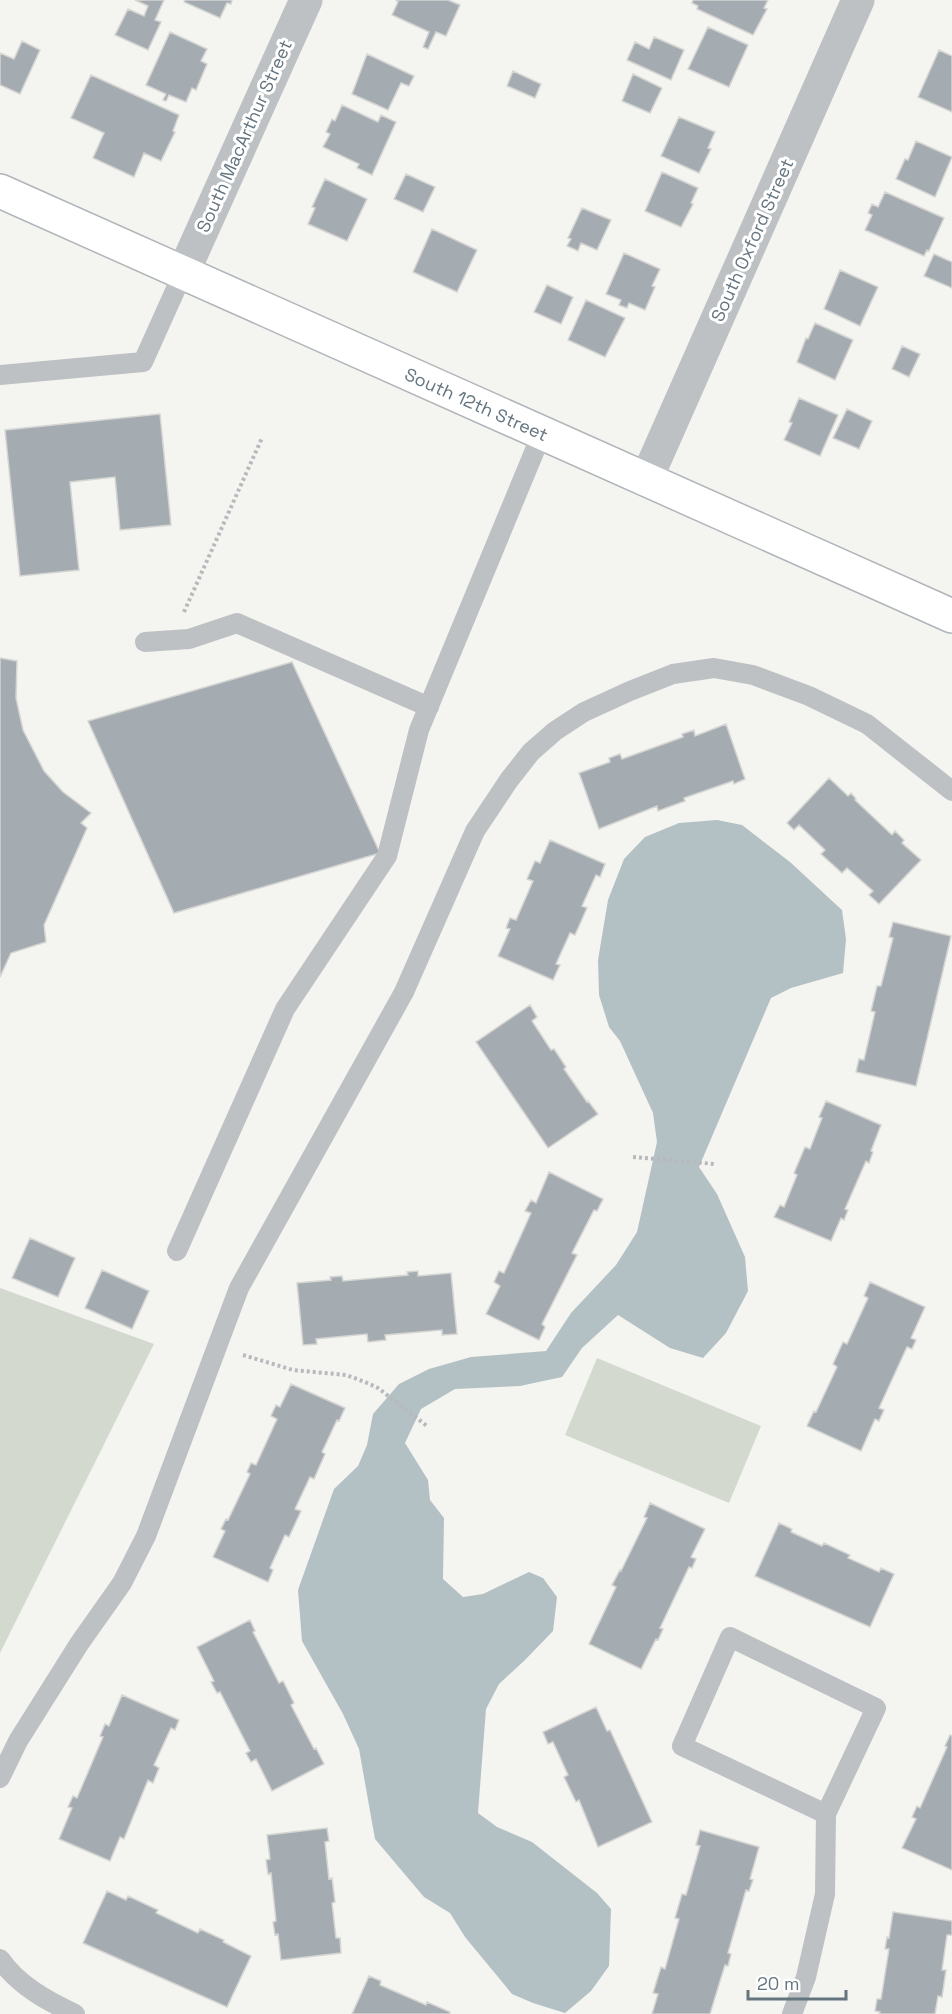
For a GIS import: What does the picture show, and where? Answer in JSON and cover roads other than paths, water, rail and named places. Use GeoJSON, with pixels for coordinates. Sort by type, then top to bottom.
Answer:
{"type":"FeatureCollection","features":[{"type":"Feature","properties":{"kind":"main road","name":"South 12th Street"},"geometry":{"type":"LineString","coordinates":[[0,191],[952,616]]}},
{"type":"Feature","properties":{"kind":"street","name":"South MacArthur Street"},"geometry":{"type":"LineString","coordinates":[[183,273],[306,0]]}},
{"type":"Feature","properties":{"kind":"street","name":"South Oxford Street"},"geometry":{"type":"LineString","coordinates":[[646,480],[858,0]]}},
{"type":"Feature","properties":{"kind":"lane"},"geometry":{"type":"LineString","coordinates":[[0,375],[143,362],[183,273]]}},
{"type":"Feature","properties":{"kind":"lane"},"geometry":{"type":"LineString","coordinates":[[177,1251],[285,1009],[387,856],[419,730],[542,434]]}},
{"type":"Feature","properties":{"kind":"lane"},"geometry":{"type":"LineString","coordinates":[[145,642],[189,639],[237,623],[429,707]]}},
{"type":"Feature","properties":{"kind":"lane"},"geometry":{"type":"LineString","coordinates":[[0,1778],[24,1731],[79,1644],[122,1583],[146,1536],[238,1288],[404,992],[476,831],[509,780],[531,752],[555,731],[584,712],[673,674],[714,668],[753,675],[809,696],[867,724],[952,791]]}},
{"type":"Feature","properties":{"kind":"lane"},"geometry":{"type":"LineString","coordinates":[[792,2014],[806,1977],[825,1894],[826,1814],[876,1708],[730,1637],[682,1746],[826,1814]]}},
{"type":"Feature","properties":{"kind":"lane"},"geometry":{"type":"LineString","coordinates":[[0,1959],[17,1980],[36,1994],[75,2014]]}}]}
